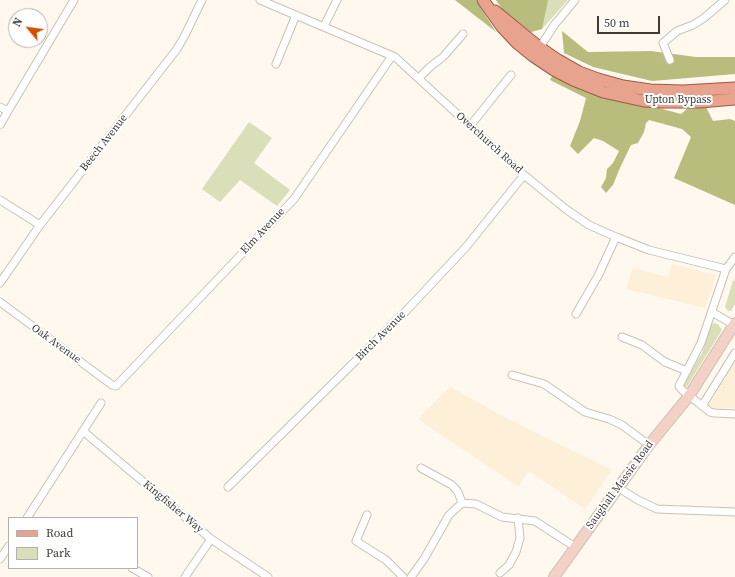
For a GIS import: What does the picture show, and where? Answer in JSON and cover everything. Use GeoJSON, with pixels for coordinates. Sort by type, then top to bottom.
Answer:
{"type":"FeatureCollection","features":[{"type":"Feature","properties":{"kind":"main road","name":"Upton Bypass"},"geometry":{"type":"LineString","coordinates":[[485,2],[502,27],[517,43],[558,60],[578,72],[598,80],[650,90],[683,91],[735,88]]}},
{"type":"Feature","properties":{"kind":"main road","name":"Upton Bypass"},"geometry":{"type":"LineString","coordinates":[[536,52],[554,70],[573,80],[604,92],[620,96],[644,101],[662,102],[700,102],[735,99]]}},
{"type":"Feature","properties":{"kind":"main road","name":"Saughall Massie Road"},"geometry":{"type":"LineString","coordinates":[[554,577],[574,546],[649,444],[689,396],[734,324]]}},
{"type":"Feature","properties":{"kind":"street"},"geometry":{"type":"LineString","coordinates":[[0,126],[74,0]]}},
{"type":"Feature","properties":{"kind":"street","name":"Beech Avenue"},"geometry":{"type":"LineString","coordinates":[[0,283],[40,225],[177,49],[202,0]]}},
{"type":"Feature","properties":{"kind":"street","name":"Overchurch Road"},"geometry":{"type":"LineString","coordinates":[[260,0],[392,56],[419,78],[524,175],[589,225],[649,250],[726,269]]}},
{"type":"Feature","properties":{"kind":"street"},"geometry":{"type":"LineString","coordinates":[[324,26],[336,0]]}},
{"type":"Feature","properties":{"kind":"street"},"geometry":{"type":"LineString","coordinates":[[536,52],[555,24],[575,0]]}},
{"type":"Feature","properties":{"kind":"street"},"geometry":{"type":"LineString","coordinates":[[670,60],[663,43],[677,31],[693,25],[704,18],[725,0]]}},
{"type":"Feature","properties":{"kind":"street"},"geometry":{"type":"LineString","coordinates":[[276,64],[296,15]]}},
{"type":"Feature","properties":{"kind":"street"},"geometry":{"type":"LineString","coordinates":[[419,78],[430,66],[443,57],[463,34]]}},
{"type":"Feature","properties":{"kind":"street","name":"Elm Avenue"},"geometry":{"type":"LineString","coordinates":[[112,385],[116,386],[294,199],[392,56]]}},
{"type":"Feature","properties":{"kind":"street"},"geometry":{"type":"LineString","coordinates":[[470,126],[511,75]]}},
{"type":"Feature","properties":{"kind":"street"},"geometry":{"type":"LineString","coordinates":[[0,107],[8,111]]}},
{"type":"Feature","properties":{"kind":"street","name":"Birch Avenue"},"geometry":{"type":"LineString","coordinates":[[228,487],[405,312],[466,247],[524,175]]}},
{"type":"Feature","properties":{"kind":"street"},"geometry":{"type":"LineString","coordinates":[[0,200],[40,225]]}},
{"type":"Feature","properties":{"kind":"street"},"geometry":{"type":"LineString","coordinates":[[576,314],[598,276],[616,237]]}},
{"type":"Feature","properties":{"kind":"street"},"geometry":{"type":"LineString","coordinates":[[735,257],[726,269],[701,343],[679,386],[689,396],[710,412],[715,414],[735,414]]}},
{"type":"Feature","properties":{"kind":"street","name":"Oak Avenue"},"geometry":{"type":"LineString","coordinates":[[0,302],[112,385]]}},
{"type":"Feature","properties":{"kind":"street"},"geometry":{"type":"LineString","coordinates":[[712,312],[734,324]]}},
{"type":"Feature","properties":{"kind":"street"},"geometry":{"type":"LineString","coordinates":[[622,337],[642,344],[665,362],[687,371]]}},
{"type":"Feature","properties":{"kind":"street"},"geometry":{"type":"LineString","coordinates":[[702,406],[735,353]]}},
{"type":"Feature","properties":{"kind":"street"},"geometry":{"type":"LineString","coordinates":[[512,376],[544,384],[585,412],[609,419],[622,425],[649,444]]}},
{"type":"Feature","properties":{"kind":"street"},"geometry":{"type":"LineString","coordinates":[[28,517],[101,403]]}},
{"type":"Feature","properties":{"kind":"street","name":"Kingfisher Way"},"geometry":{"type":"LineString","coordinates":[[83,431],[211,539],[268,577]]}},
{"type":"Feature","properties":{"kind":"street"},"geometry":{"type":"LineString","coordinates":[[421,468],[452,485],[458,492],[462,503]]}},
{"type":"Feature","properties":{"kind":"street"},"geometry":{"type":"LineString","coordinates":[[617,487],[638,500],[657,509],[735,512]]}},
{"type":"Feature","properties":{"kind":"street"},"geometry":{"type":"LineString","coordinates":[[411,577],[424,559],[449,515],[462,503],[476,504],[502,517],[535,521],[574,546]]}},
{"type":"Feature","properties":{"kind":"street"},"geometry":{"type":"LineString","coordinates":[[367,515],[356,541],[386,560],[403,577]]}},
{"type":"Feature","properties":{"kind":"street"},"geometry":{"type":"LineString","coordinates":[[500,573],[509,565],[516,552],[520,538],[518,518]]}},
{"type":"Feature","properties":{"kind":"street"},"geometry":{"type":"LineString","coordinates":[[185,577],[211,539]]}},
{"type":"Feature","properties":{"kind":"street"},"geometry":{"type":"LineString","coordinates":[[0,560],[8,548]]}},
{"type":"Feature","properties":{"kind":"street"},"geometry":{"type":"LineString","coordinates":[[134,569],[148,577]]}},
{"type":"Feature","properties":{"kind":"shaded area"},"geometry":{"type":"Polygon","coordinates":[[[672,264],[716,275],[705,308],[626,289],[633,268],[668,277],[672,264]]]}},
{"type":"Feature","properties":{"kind":"shaded area"},"geometry":{"type":"Polygon","coordinates":[[[735,361],[735,408],[715,408],[709,406],[735,361]]]}},
{"type":"Feature","properties":{"kind":"shaded area"},"geometry":{"type":"Polygon","coordinates":[[[450,387],[506,418],[612,470],[585,509],[529,471],[518,486],[418,419],[450,387]]]}},
{"type":"Feature","properties":{"kind":"green space"},"geometry":{"type":"Polygon","coordinates":[[[455,0],[476,0],[496,32],[455,0]]]}},
{"type":"Feature","properties":{"kind":"green space"},"geometry":{"type":"Polygon","coordinates":[[[496,0],[568,0],[542,29],[531,32],[502,9],[496,0]]]}},
{"type":"Feature","properties":{"kind":"green space"},"geometry":{"type":"Polygon","coordinates":[[[496,0],[548,0],[542,29],[531,32],[502,9],[496,0]]]}},
{"type":"Feature","properties":{"kind":"green space"},"geometry":{"type":"Polygon","coordinates":[[[562,31],[588,52],[651,51],[696,57],[735,57],[735,74],[652,81],[593,67],[564,53],[562,31]]]}},
{"type":"Feature","properties":{"kind":"green space"},"geometry":{"type":"Polygon","coordinates":[[[553,74],[629,100],[681,114],[689,107],[705,105],[713,121],[730,119],[735,121],[735,205],[674,178],[691,137],[682,129],[649,120],[646,123],[644,132],[638,143],[631,145],[613,185],[606,193],[601,187],[606,178],[607,169],[613,163],[619,151],[603,141],[594,138],[578,154],[570,146],[580,121],[586,98],[550,80],[553,74]]]}},
{"type":"Feature","properties":{"kind":"green space"},"geometry":{"type":"Polygon","coordinates":[[[249,122],[272,138],[254,163],[290,190],[277,206],[240,180],[220,202],[202,189],[249,122]]]}},
{"type":"Feature","properties":{"kind":"green space"},"geometry":{"type":"Polygon","coordinates":[[[733,280],[735,282],[735,304],[731,311],[728,311],[725,307],[733,280]]]}},
{"type":"Feature","properties":{"kind":"green space"},"geometry":{"type":"Polygon","coordinates":[[[714,323],[718,324],[722,330],[686,388],[683,383],[702,353],[711,325],[714,323]]]}}]}
